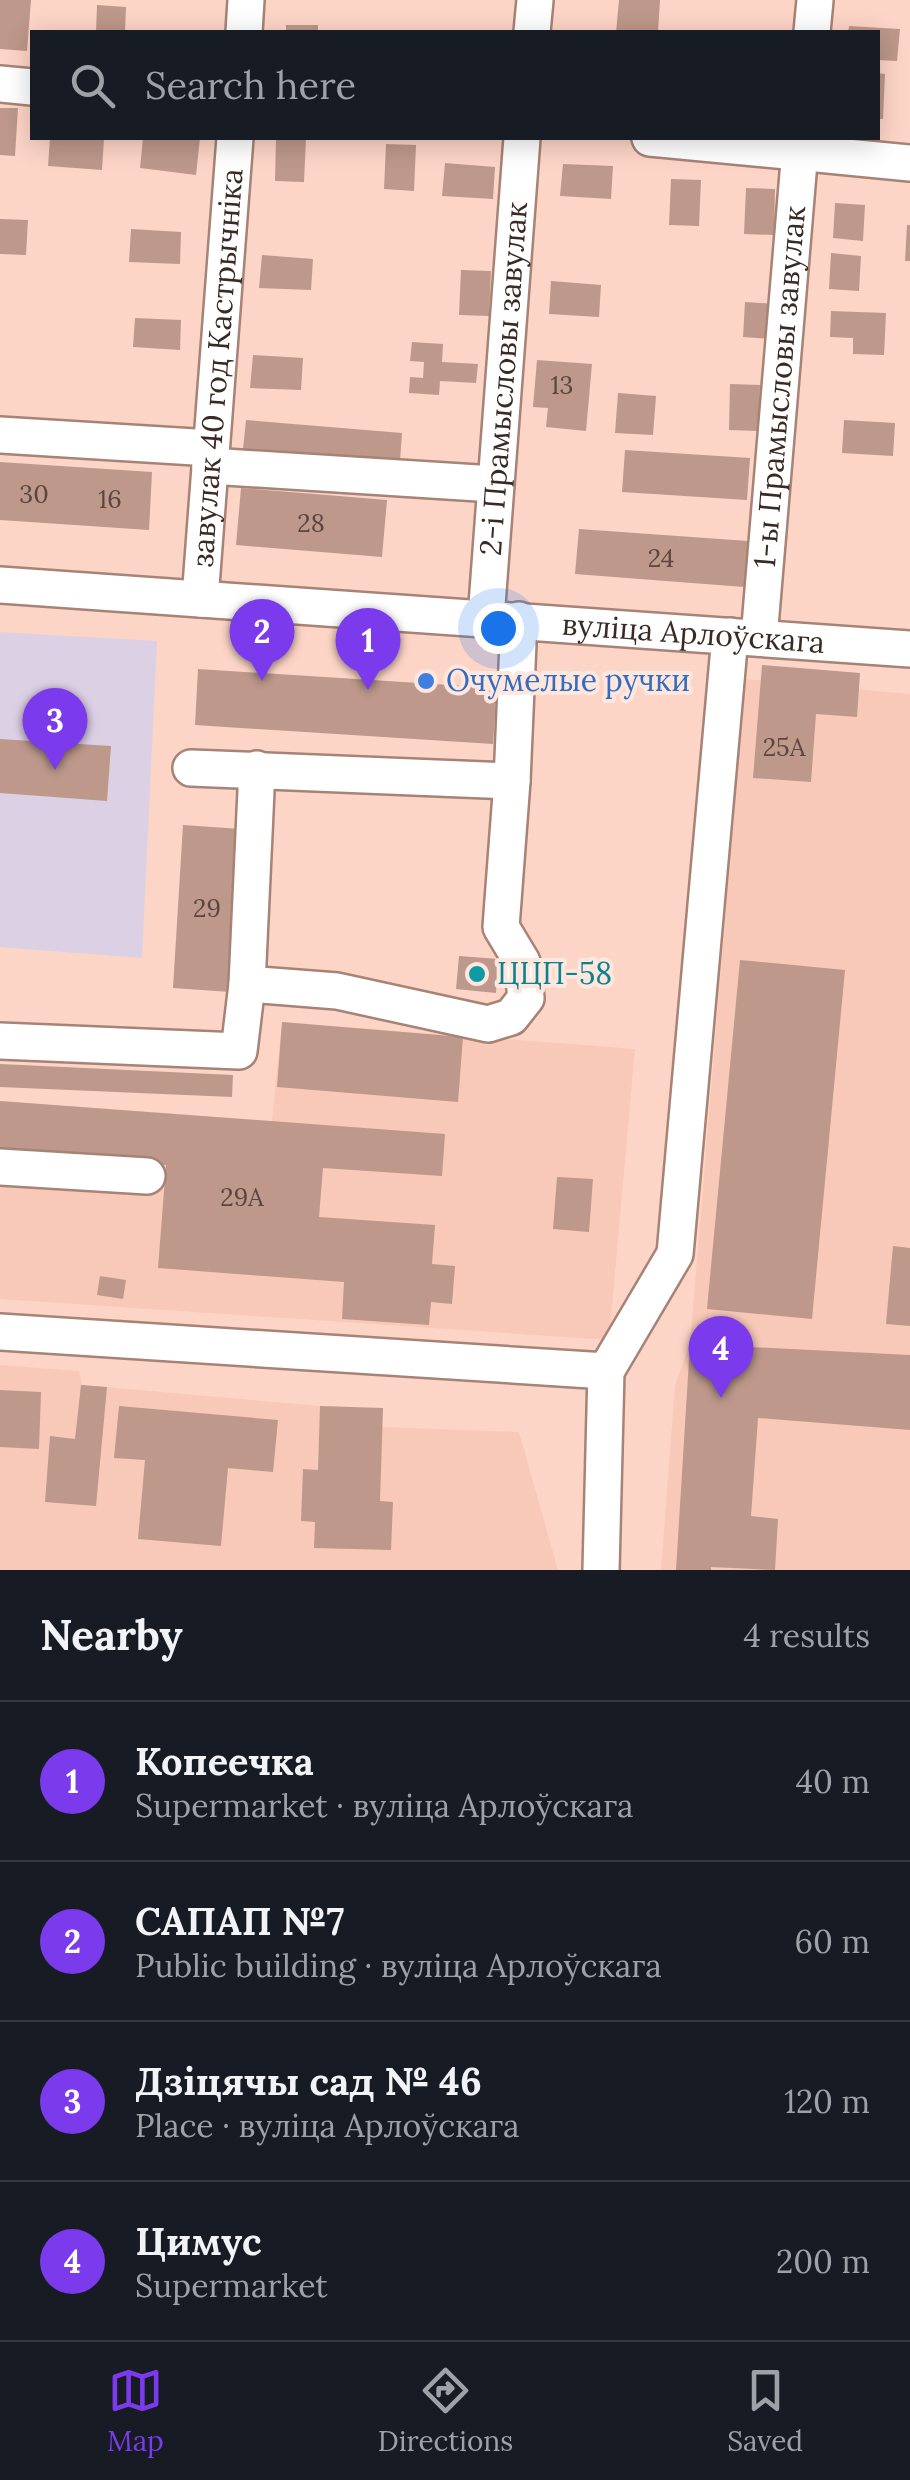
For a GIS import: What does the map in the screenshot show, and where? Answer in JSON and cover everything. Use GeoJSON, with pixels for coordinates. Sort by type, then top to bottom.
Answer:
{"type":"FeatureCollection","features":[{"type":"Feature","properties":{"kind":"street"},"geometry":{"type":"LineString","coordinates":[[244,30],[246,0]]}},
{"type":"Feature","properties":{"kind":"street"},"geometry":{"type":"LineString","coordinates":[[532,30],[535,0]]}},
{"type":"Feature","properties":{"kind":"street"},"geometry":{"type":"LineString","coordinates":[[812,30],[815,0]]}},
{"type":"Feature","properties":{"kind":"street"},"geometry":{"type":"LineString","coordinates":[[0,84],[30,87]]}},
{"type":"Feature","properties":{"kind":"street","name":"завулак 40 год Кастрычніка"},"geometry":{"type":"LineString","coordinates":[[200,598],[235,140]]}},
{"type":"Feature","properties":{"kind":"street","name":"2-і Прамысловы завулак"},"geometry":{"type":"LineString","coordinates":[[246,984],[337,991],[488,1024],[512,1017],[526,998],[522,962],[501,927],[512,781],[494,484],[522,140]]}},
{"type":"Feature","properties":{"kind":"street"},"geometry":{"type":"LineString","coordinates":[[700,140],[800,144],[910,163]]}},
{"type":"Feature","properties":{"kind":"street","name":"1-ы Прамысловы завулак"},"geometry":{"type":"LineString","coordinates":[[606,1372],[676,1254],[800,144]]}},
{"type":"Feature","properties":{"kind":"street"},"geometry":{"type":"LineString","coordinates":[[0,436],[494,484]]}},
{"type":"Feature","properties":{"kind":"street","name":"вуліца Арлоўскага"},"geometry":{"type":"LineString","coordinates":[[0,585],[910,649]]}},
{"type":"Feature","properties":{"kind":"street"},"geometry":{"type":"LineString","coordinates":[[191,768],[512,781]]}},
{"type":"Feature","properties":{"kind":"street"},"geometry":{"type":"LineString","coordinates":[[0,1041],[239,1051],[257,769]]}},
{"type":"Feature","properties":{"kind":"street"},"geometry":{"type":"LineString","coordinates":[[0,1167],[147,1176]]}},
{"type":"Feature","properties":{"kind":"street"},"geometry":{"type":"LineString","coordinates":[[0,1332],[606,1372],[600,1570]]}},
{"type":"Feature","properties":{"kind":"shaded area"},"geometry":{"type":"Polygon","coordinates":[[[0,632],[157,641],[142,958],[0,947],[0,632]]]}},
{"type":"Feature","properties":{"kind":"shaded area"},"geometry":{"type":"Polygon","coordinates":[[[745,679],[910,694],[910,1570],[661,1570],[675,1385],[690,1344],[745,679]]]}},
{"type":"Feature","properties":{"kind":"shaded area"},"geometry":{"type":"Polygon","coordinates":[[[282,1022],[635,1049],[609,1340],[0,1299],[0,1101],[272,1121],[282,1022]]]}},
{"type":"Feature","properties":{"kind":"shaded area"},"geometry":{"type":"Polygon","coordinates":[[[0,1365],[79,1371],[82,1385],[320,1406],[383,1427],[519,1432],[558,1570],[0,1570],[0,1365]]]}},
{"type":"Feature","properties":{"kind":"building"},"geometry":{"type":"Polygon","coordinates":[[[0,0],[31,0],[27,51],[0,49],[0,0]]]}},
{"type":"Feature","properties":{"kind":"building"},"geometry":{"type":"Polygon","coordinates":[[[619,0],[660,0],[658,30],[616,30],[619,0]]]}},
{"type":"Feature","properties":{"kind":"building"},"geometry":{"type":"Polygon","coordinates":[[[97,5],[126,7],[125,30],[96,30],[97,5]]]}},
{"type":"Feature","properties":{"kind":"building"},"geometry":{"type":"Polygon","coordinates":[[[286,25],[318,25],[318,30],[286,30],[286,25]]]}},
{"type":"Feature","properties":{"kind":"building"},"geometry":{"type":"Polygon","coordinates":[[[849,26],[900,29],[897,61],[880,60],[880,30],[848,30],[849,26]]]}},
{"type":"Feature","properties":{"kind":"building"},"geometry":{"type":"Polygon","coordinates":[[[880,73],[885,74],[880,119],[880,73]]]}},
{"type":"Feature","properties":{"kind":"building"},"geometry":{"type":"Polygon","coordinates":[[[0,108],[18,108],[15,156],[0,155],[0,108]]]}},
{"type":"Feature","properties":{"kind":"building"},"geometry":{"type":"Polygon","coordinates":[[[50,140],[104,140],[102,170],[48,166],[50,140]]]}},
{"type":"Feature","properties":{"kind":"building"},"geometry":{"type":"Polygon","coordinates":[[[143,140],[200,140],[196,175],[140,168],[143,140]]]}},
{"type":"Feature","properties":{"kind":"building"},"geometry":{"type":"Polygon","coordinates":[[[276,140],[306,140],[304,182],[275,181],[276,140]]]}},
{"type":"Feature","properties":{"kind":"building"},"geometry":{"type":"Polygon","coordinates":[[[386,144],[416,145],[414,191],[384,189],[386,144]]]}},
{"type":"Feature","properties":{"kind":"building"},"geometry":{"type":"Polygon","coordinates":[[[445,163],[495,167],[493,199],[442,196],[445,163]]]}},
{"type":"Feature","properties":{"kind":"building"},"geometry":{"type":"Polygon","coordinates":[[[563,164],[613,166],[611,199],[560,196],[563,164]]]}},
{"type":"Feature","properties":{"kind":"building"},"geometry":{"type":"Polygon","coordinates":[[[671,179],[701,180],[699,226],[669,225],[671,179]]]}},
{"type":"Feature","properties":{"kind":"building"},"geometry":{"type":"Polygon","coordinates":[[[746,188],[775,189],[774,235],[744,234],[746,188]]]}},
{"type":"Feature","properties":{"kind":"building"},"geometry":{"type":"Polygon","coordinates":[[[835,203],[865,205],[863,241],[833,238],[835,203]]]}},
{"type":"Feature","properties":{"kind":"building"},"geometry":{"type":"Polygon","coordinates":[[[0,219],[28,220],[26,255],[0,254],[0,219]]]}},
{"type":"Feature","properties":{"kind":"building"},"geometry":{"type":"Polygon","coordinates":[[[910,225],[910,261],[905,261],[910,225]]]}},
{"type":"Feature","properties":{"kind":"building"},"geometry":{"type":"Polygon","coordinates":[[[131,229],[181,232],[180,264],[129,262],[131,229]]]}},
{"type":"Feature","properties":{"kind":"building"},"geometry":{"type":"Polygon","coordinates":[[[831,253],[861,256],[859,291],[829,289],[831,253]]]}},
{"type":"Feature","properties":{"kind":"building"},"geometry":{"type":"Polygon","coordinates":[[[262,255],[313,259],[311,290],[259,288],[262,255]]]}},
{"type":"Feature","properties":{"kind":"building"},"geometry":{"type":"Polygon","coordinates":[[[461,270],[491,271],[489,316],[459,315],[461,270]]]}},
{"type":"Feature","properties":{"kind":"building"},"geometry":{"type":"Polygon","coordinates":[[[551,281],[601,285],[599,317],[549,314],[551,281]]]}},
{"type":"Feature","properties":{"kind":"building"},"geometry":{"type":"Polygon","coordinates":[[[745,302],[776,304],[773,339],[743,337],[745,302]]]}},
{"type":"Feature","properties":{"kind":"building"},"geometry":{"type":"Polygon","coordinates":[[[831,311],[886,313],[884,355],[853,354],[853,338],[830,337],[831,311]]]}},
{"type":"Feature","properties":{"kind":"building"},"geometry":{"type":"Polygon","coordinates":[[[135,318],[181,320],[180,350],[133,347],[135,318]]]}},
{"type":"Feature","properties":{"kind":"building"},"geometry":{"type":"Polygon","coordinates":[[[412,342],[443,344],[442,362],[478,364],[476,383],[440,381],[439,395],[409,393],[410,377],[423,378],[424,362],[410,361],[412,342]]]}},
{"type":"Feature","properties":{"kind":"building"},"geometry":{"type":"Polygon","coordinates":[[[253,355],[303,358],[301,390],[250,388],[253,355]]]}},
{"type":"Feature","properties":{"kind":"building"},"geometry":{"type":"Polygon","coordinates":[[[537,360],[592,364],[586,431],[546,427],[548,408],[533,407],[537,360]]]}},
{"type":"Feature","properties":{"kind":"building"},"geometry":{"type":"Polygon","coordinates":[[[730,384],[760,385],[758,431],[729,430],[730,384]]]}},
{"type":"Feature","properties":{"kind":"building"},"geometry":{"type":"Polygon","coordinates":[[[618,393],[656,396],[653,435],[615,433],[618,393]]]}},
{"type":"Feature","properties":{"kind":"building"},"geometry":{"type":"Polygon","coordinates":[[[246,420],[402,433],[400,461],[243,449],[246,420]]]}},
{"type":"Feature","properties":{"kind":"building"},"geometry":{"type":"Polygon","coordinates":[[[844,420],[895,423],[893,456],[842,453],[844,420]]]}},
{"type":"Feature","properties":{"kind":"building"},"geometry":{"type":"Polygon","coordinates":[[[625,450],[750,458],[747,500],[622,492],[625,450]]]}},
{"type":"Feature","properties":{"kind":"building"},"geometry":{"type":"Polygon","coordinates":[[[0,462],[152,472],[149,530],[0,520],[0,462]]]}},
{"type":"Feature","properties":{"kind":"building"},"geometry":{"type":"Polygon","coordinates":[[[241,488],[387,500],[382,557],[236,545],[241,488]]]}},
{"type":"Feature","properties":{"kind":"building"},"geometry":{"type":"Polygon","coordinates":[[[579,529],[748,541],[744,587],[575,574],[579,529]]]}},
{"type":"Feature","properties":{"kind":"building"},"geometry":{"type":"Polygon","coordinates":[[[762,665],[860,673],[857,717],[816,714],[811,782],[753,778],[762,665]]]}},
{"type":"Feature","properties":{"kind":"building"},"geometry":{"type":"Polygon","coordinates":[[[198,669],[497,688],[493,744],[195,725],[198,669]]]}},
{"type":"Feature","properties":{"kind":"building"},"geometry":{"type":"Polygon","coordinates":[[[0,739],[111,746],[107,801],[0,793],[0,739]]]}},
{"type":"Feature","properties":{"kind":"building"},"geometry":{"type":"Polygon","coordinates":[[[183,825],[241,829],[230,992],[173,988],[183,825]]]}},
{"type":"Feature","properties":{"kind":"building","name":"ЦЦП-58"},"geometry":{"type":"Polygon","coordinates":[[[459,956],[498,959],[496,993],[456,989],[459,956]]]}},
{"type":"Feature","properties":{"kind":"building"},"geometry":{"type":"Polygon","coordinates":[[[740,960],[845,970],[812,1319],[707,1309],[740,960]]]}},
{"type":"Feature","properties":{"kind":"building"},"geometry":{"type":"Polygon","coordinates":[[[282,1022],[463,1037],[458,1102],[277,1087],[282,1022]]]}},
{"type":"Feature","properties":{"kind":"building"},"geometry":{"type":"Polygon","coordinates":[[[0,1064],[233,1075],[232,1097],[0,1087],[0,1064]]]}},
{"type":"Feature","properties":{"kind":"building"},"geometry":{"type":"Polygon","coordinates":[[[0,1101],[445,1134],[442,1176],[323,1168],[319,1217],[435,1225],[432,1264],[455,1266],[452,1304],[431,1302],[429,1325],[342,1319],[344,1282],[158,1268],[166,1165],[0,1153],[0,1101]]]}},
{"type":"Feature","properties":{"kind":"building"},"geometry":{"type":"Polygon","coordinates":[[[557,1177],[593,1179],[589,1232],[553,1229],[557,1177]]]}},
{"type":"Feature","properties":{"kind":"building"},"geometry":{"type":"Polygon","coordinates":[[[893,1246],[910,1248],[910,1326],[886,1324],[893,1246]]]}},
{"type":"Feature","properties":{"kind":"building"},"geometry":{"type":"Polygon","coordinates":[[[100,1276],[126,1280],[123,1299],[97,1295],[100,1276]]]}},
{"type":"Feature","properties":{"kind":"building"},"geometry":{"type":"Polygon","coordinates":[[[690,1344],[910,1355],[910,1430],[758,1418],[751,1516],[778,1519],[775,1570],[676,1570],[690,1344]]]}},
{"type":"Feature","properties":{"kind":"building"},"geometry":{"type":"Polygon","coordinates":[[[81,1385],[107,1387],[96,1506],[45,1502],[50,1436],[75,1439],[81,1385]]]}},
{"type":"Feature","properties":{"kind":"building"},"geometry":{"type":"Polygon","coordinates":[[[0,1390],[41,1392],[39,1449],[0,1447],[0,1390]]]}},
{"type":"Feature","properties":{"kind":"building"},"geometry":{"type":"Polygon","coordinates":[[[119,1406],[278,1420],[273,1472],[228,1468],[221,1546],[138,1539],[145,1460],[114,1458],[119,1406]]]}},
{"type":"Feature","properties":{"kind":"building"},"geometry":{"type":"Polygon","coordinates":[[[320,1406],[383,1408],[380,1501],[393,1502],[391,1550],[314,1548],[315,1522],[301,1521],[303,1469],[318,1470],[320,1406]]]}},
{"type":"Feature","properties":{"kind":"place","name":"САПАП №7"},"geometry":{"type":"Point","coordinates":[262,681]}},
{"type":"Feature","properties":{"kind":"place","name":"Очумелые ручки"},"geometry":{"type":"Point","coordinates":[426,681]}},
{"type":"Feature","properties":{"kind":"place","name":"Копеечка"},"geometry":{"type":"Point","coordinates":[368,690]}},
{"type":"Feature","properties":{"kind":"place","name":"Дзіцячы сад № 46"},"geometry":{"type":"Point","coordinates":[55,770]}},
{"type":"Feature","properties":{"kind":"place","name":"ЦЦП-58"},"geometry":{"type":"Point","coordinates":[477,974]}},
{"type":"Feature","properties":{"kind":"place","name":"Цимус"},"geometry":{"type":"Point","coordinates":[721,1398]}}]}
